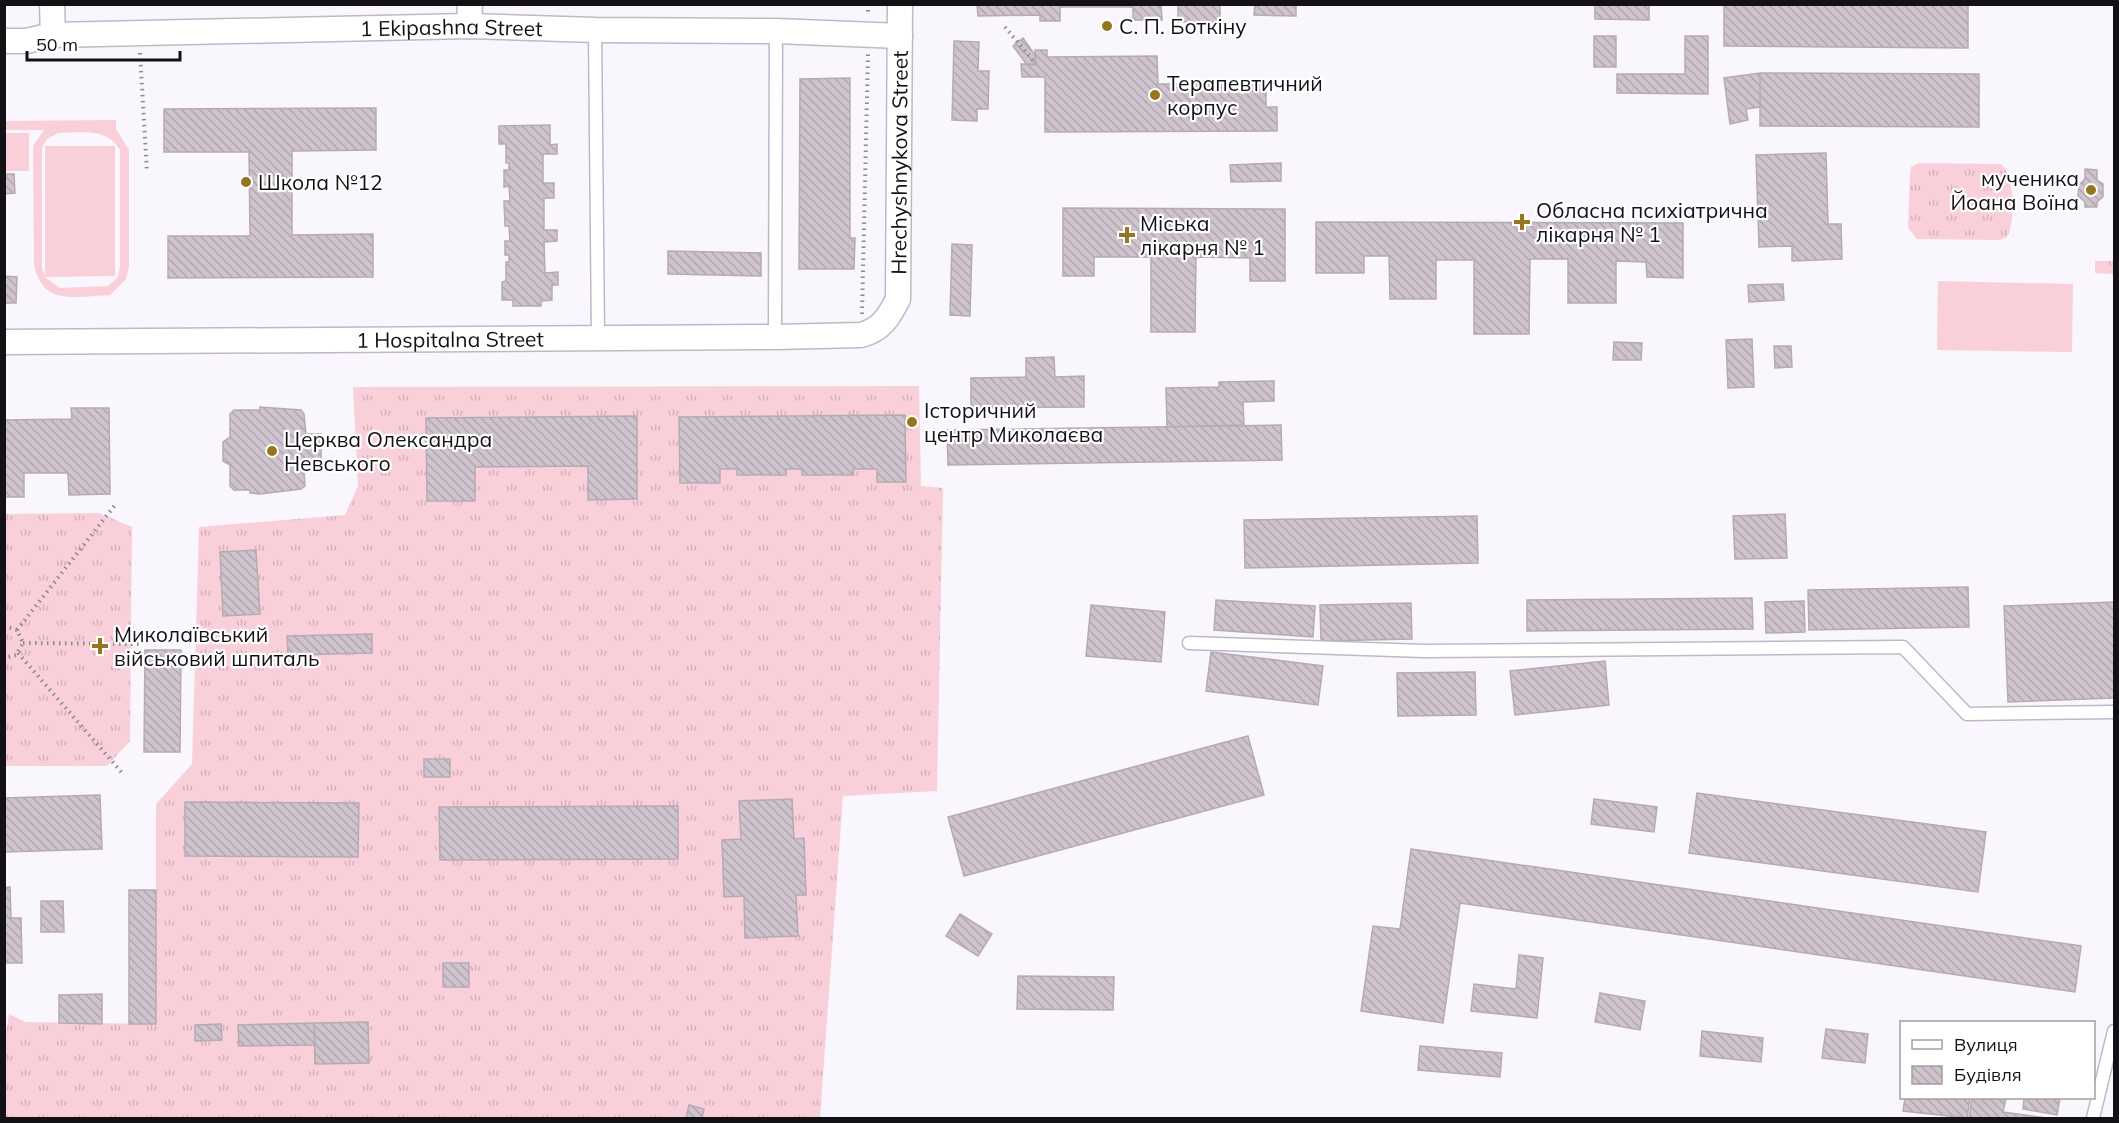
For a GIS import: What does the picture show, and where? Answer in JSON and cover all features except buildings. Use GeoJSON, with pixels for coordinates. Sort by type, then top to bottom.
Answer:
{"type":"FeatureCollection","features":[{"type":"Feature","properties":{"kind":"street"},"geometry":{"type":"LineString","coordinates":[[52,4],[52,35]]}},
{"type":"Feature","properties":{"kind":"street","name":"Hrechyshnykova Street"},"geometry":{"type":"LineString","coordinates":[[861,336],[872,332],[888,319],[898,299],[900,4]]}},
{"type":"Feature","properties":{"kind":"street","name":"1 Ekipashna Street"},"geometry":{"type":"LineString","coordinates":[[4,40],[26,40],[52,35],[139,33],[469,15],[595,30],[776,31],[900,36]]}},
{"type":"Feature","properties":{"kind":"street","name":"1 Hospitalna Street"},"geometry":{"type":"LineString","coordinates":[[4,342],[861,336]]}},
{"type":"Feature","properties":{"kind":"lane"},"geometry":{"type":"LineString","coordinates":[[595,30],[598,337]]}},
{"type":"Feature","properties":{"kind":"lane"},"geometry":{"type":"LineString","coordinates":[[775,337],[776,31]]}},
{"type":"Feature","properties":{"kind":"lane"},"geometry":{"type":"LineString","coordinates":[[1189,643],[1424,651],[1903,647],[1967,714],[2115,712]]}},
{"type":"Feature","properties":{"kind":"lane"},"geometry":{"type":"LineString","coordinates":[[2093,1119],[2115,1031]]}},
{"type":"Feature","properties":{"kind":"path"},"geometry":{"type":"LineString","coordinates":[[861,336],[868,4]]}},
{"type":"Feature","properties":{"kind":"path"},"geometry":{"type":"LineString","coordinates":[[1005,27],[1036,64]]}},
{"type":"Feature","properties":{"kind":"path"},"geometry":{"type":"LineString","coordinates":[[139,33],[147,172]]}},
{"type":"Feature","properties":{"kind":"path"},"geometry":{"type":"LineString","coordinates":[[17,630],[115,505]]}},
{"type":"Feature","properties":{"kind":"path"},"geometry":{"type":"LineString","coordinates":[[4,626],[17,630],[23,643]]}},
{"type":"Feature","properties":{"kind":"path"},"geometry":{"type":"LineString","coordinates":[[23,643],[139,644]]}},
{"type":"Feature","properties":{"kind":"path"},"geometry":{"type":"LineString","coordinates":[[4,658],[18,653],[23,643]]}},
{"type":"Feature","properties":{"kind":"path"},"geometry":{"type":"LineString","coordinates":[[18,653],[123,774]]}},
{"type":"Feature","properties":{"kind":"green space"},"geometry":{"type":"Polygon","coordinates":[[[116,120],[116,129],[129,150],[129,266],[126,279],[110,295],[63,296],[45,288],[38,278],[34,265],[33,146],[44,130],[5,130],[5,121],[116,120]],[[84,132],[58,133],[46,140],[42,148],[42,268],[45,276],[45,146],[115,146],[115,276],[45,277],[60,288],[108,286],[118,277],[120,266],[120,150],[108,138],[101,135],[84,132]]]}},
{"type":"Feature","properties":{"kind":"green space"},"geometry":{"type":"Polygon","coordinates":[[[5,133],[29,133],[29,171],[5,171],[5,133]]]}},
{"type":"Feature","properties":{"kind":"green space"},"geometry":{"type":"Polygon","coordinates":[[[1919,163],[2001,164],[2009,178],[2013,199],[2012,220],[2007,237],[2000,240],[1917,239],[1908,228],[1911,167],[1919,163]]]}},
{"type":"Feature","properties":{"kind":"green space"},"geometry":{"type":"Polygon","coordinates":[[[2095,261],[2114,261],[2114,274],[2095,273],[2095,261]]]}},
{"type":"Feature","properties":{"kind":"green space"},"geometry":{"type":"Polygon","coordinates":[[[1938,281],[2073,284],[2072,352],[1937,350],[1938,281]]]}},
{"type":"Feature","properties":{"kind":"green space"},"geometry":{"type":"Polygon","coordinates":[[[919,386],[921,486],[943,488],[937,791],[843,796],[820,1118],[5,1118],[4,1030],[7,1029],[9,1014],[25,1022],[156,1024],[156,804],[192,764],[199,527],[345,515],[358,486],[353,387],[919,386]]]}},
{"type":"Feature","properties":{"kind":"green space"},"geometry":{"type":"Polygon","coordinates":[[[99,513],[132,527],[130,741],[107,766],[5,766],[5,514],[99,513]]]}},
{"type":"Feature","properties":{"kind":"place","name":"С. П. Боткіну"},"geometry":{"type":"Point","coordinates":[1107,26]}},
{"type":"Feature","properties":{"kind":"place","name":"Терапевтичний корпус"},"geometry":{"type":"Point","coordinates":[1155,95]}},
{"type":"Feature","properties":{"kind":"place","name":"Школа №12"},"geometry":{"type":"Point","coordinates":[246,182]}},
{"type":"Feature","properties":{"kind":"place","name":"мученика Йоана Воїна"},"geometry":{"type":"Point","coordinates":[2091,190]}},
{"type":"Feature","properties":{"kind":"place","name":"Обласна психіатрична лікарня № 1"},"geometry":{"type":"Point","coordinates":[1522,222]}},
{"type":"Feature","properties":{"kind":"place","name":"Міська лікарня № 1"},"geometry":{"type":"Point","coordinates":[1127,235]}},
{"type":"Feature","properties":{"kind":"place","name":"Історичний центр Миколаєва"},"geometry":{"type":"Point","coordinates":[912,422]}},
{"type":"Feature","properties":{"kind":"place","name":"Церква Олександра Невського"},"geometry":{"type":"Point","coordinates":[272,451]}},
{"type":"Feature","properties":{"kind":"place","name":"Миколаївський військовий шпиталь"},"geometry":{"type":"Point","coordinates":[100,646]}}]}
